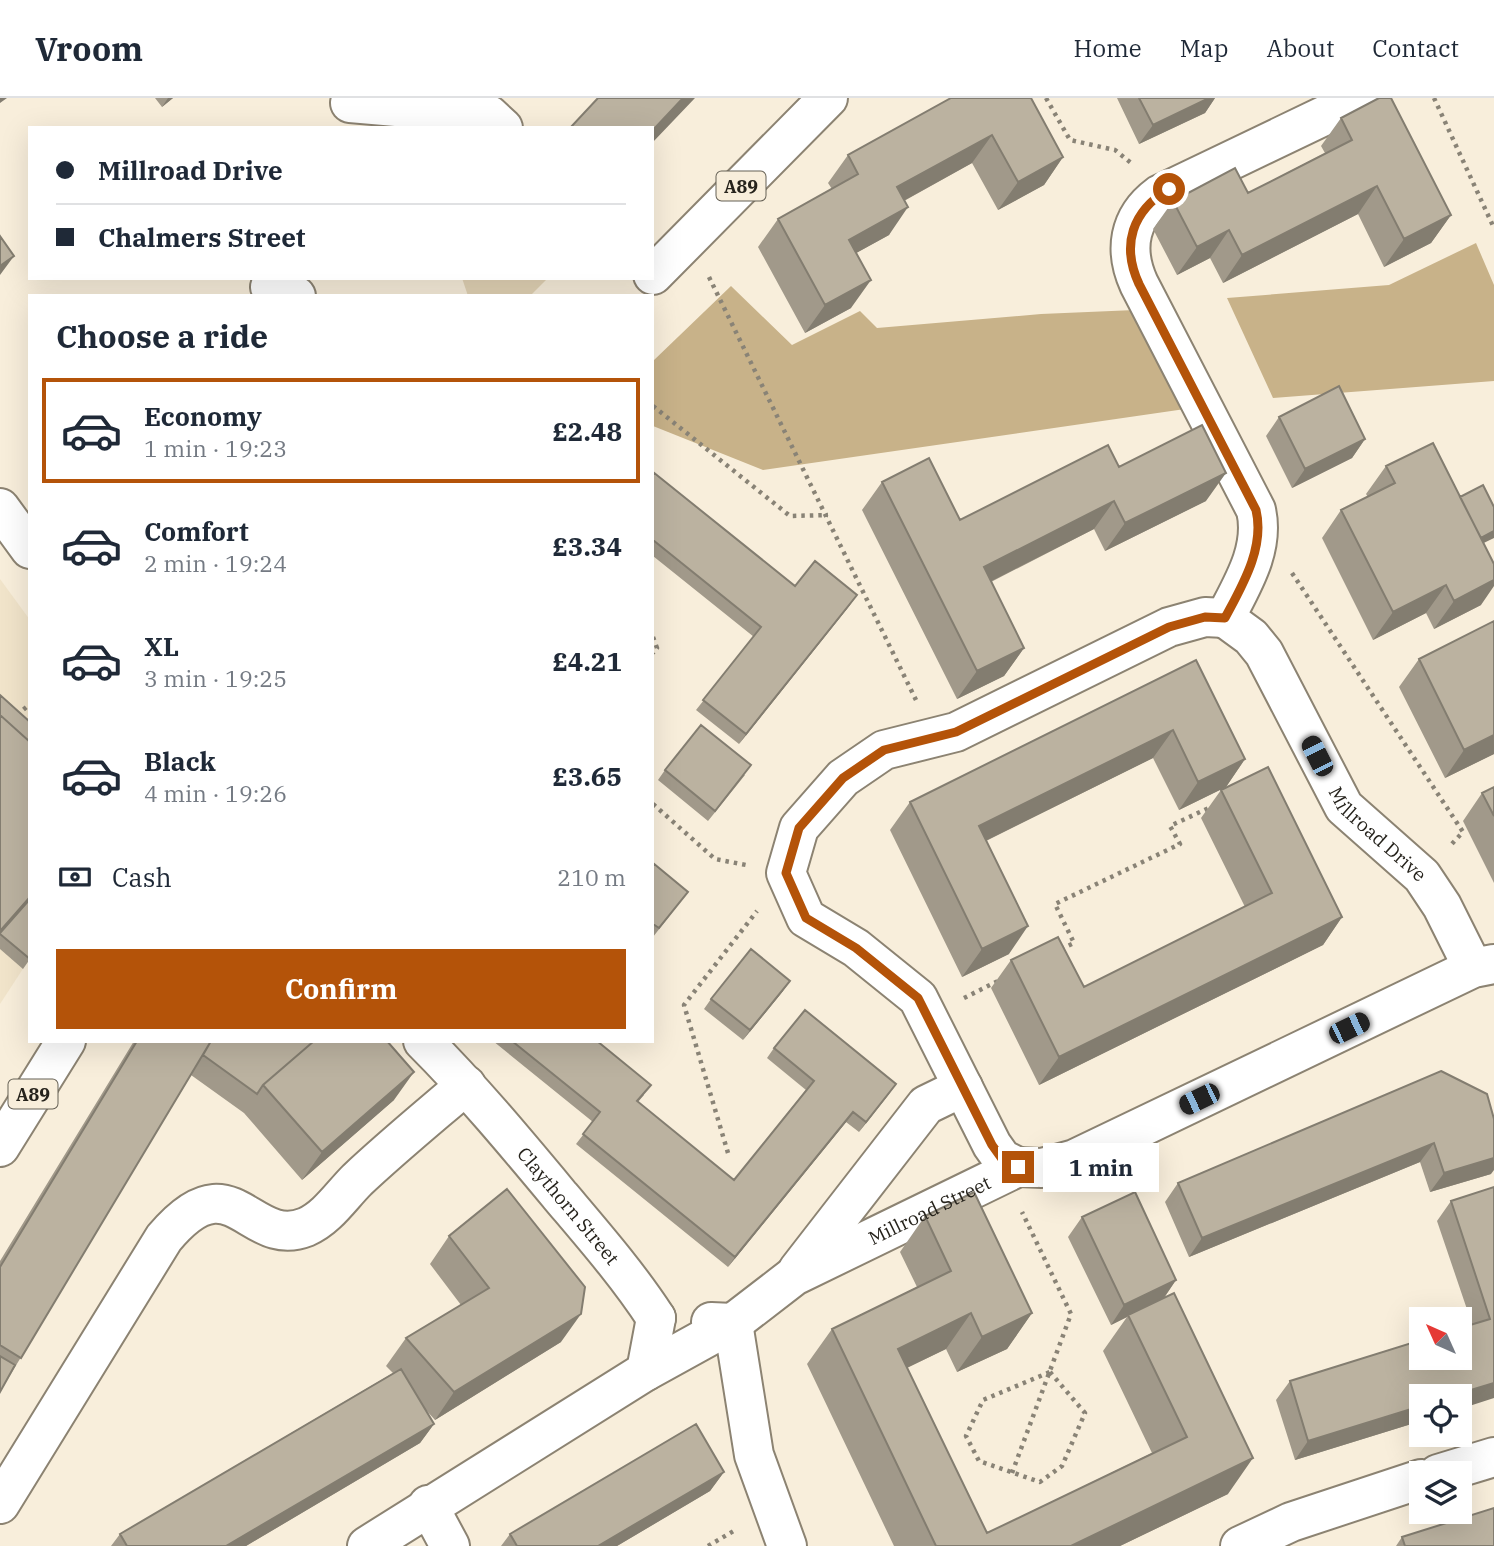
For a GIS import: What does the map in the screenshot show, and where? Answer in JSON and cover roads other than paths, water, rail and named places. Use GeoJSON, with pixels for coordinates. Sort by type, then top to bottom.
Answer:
{"type":"FeatureCollection","features":[{"type":"Feature","properties":{"kind":"street","name":"A89"},"geometry":{"type":"LineString","coordinates":[[654,272],[828,98]]}},
{"type":"Feature","properties":{"kind":"street"},"geometry":{"type":"LineString","coordinates":[[1011,1170],[996,1152],[918,998],[856,948],[806,918],[786,873],[799,828],[843,778],[884,750],[956,732],[1160,630],[1205,617],[1225,618],[1247,574],[1259,530],[1251,500],[1133,272],[1129,240],[1137,219],[1151,201],[1169,189],[1361,98]]}},
{"type":"Feature","properties":{"kind":"street"},"geometry":{"type":"LineString","coordinates":[[350,103],[489,115],[501,126]]}},
{"type":"Feature","properties":{"kind":"street"},"geometry":{"type":"LineString","coordinates":[[0,508],[28,546]]}},
{"type":"Feature","properties":{"kind":"street","name":"Millroad Drive"},"geometry":{"type":"LineString","coordinates":[[1225,618],[1251,637],[1264,653],[1344,807],[1422,876],[1484,966]]}},
{"type":"Feature","properties":{"kind":"street","name":"Millroad Street"},"geometry":{"type":"LineString","coordinates":[[367,1546],[428,1505],[646,1371],[733,1323],[794,1276],[1011,1170],[1042,1168],[1074,1159],[1484,966]]}},
{"type":"Feature","properties":{"kind":"street","name":"A89"},"geometry":{"type":"LineString","coordinates":[[0,1147],[65,1043]]}},
{"type":"Feature","properties":{"kind":"street","name":"Claythorn Street"},"geometry":{"type":"LineString","coordinates":[[425,1043],[466,1085],[635,1285],[656,1318]]}},
{"type":"Feature","properties":{"kind":"street"},"geometry":{"type":"LineString","coordinates":[[0,1504],[164,1238],[176,1224],[214,1202],[233,1206],[277,1230],[305,1227],[318,1221],[369,1169],[466,1085]]}},
{"type":"Feature","properties":{"kind":"street"},"geometry":{"type":"LineString","coordinates":[[794,1276],[926,1105],[963,1087]]}},
{"type":"Feature","properties":{"kind":"street"},"geometry":{"type":"LineString","coordinates":[[646,1371],[656,1318],[733,1323],[754,1455],[787,1546]]}},
{"type":"Feature","properties":{"kind":"street"},"geometry":{"type":"LineString","coordinates":[[1472,1464],[1494,1457]]}},
{"type":"Feature","properties":{"kind":"street"},"geometry":{"type":"LineString","coordinates":[[1240,1546],[1291,1522],[1409,1483]]}},
{"type":"Feature","properties":{"kind":"street"},"geometry":{"type":"LineString","coordinates":[[428,1505],[450,1546]]}}]}
